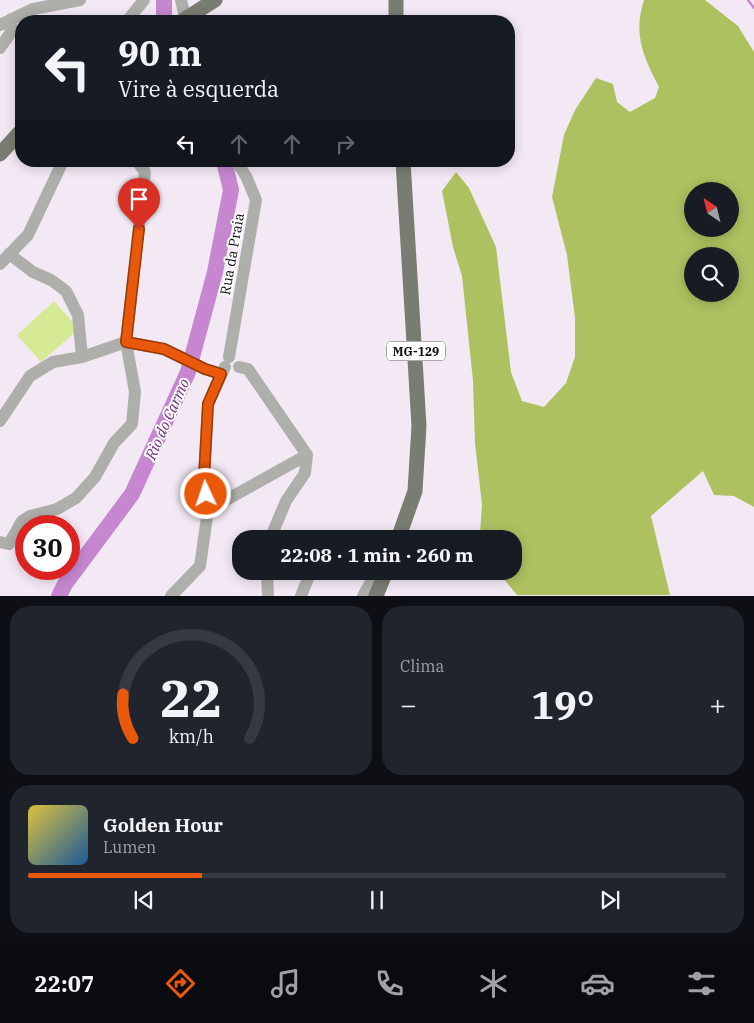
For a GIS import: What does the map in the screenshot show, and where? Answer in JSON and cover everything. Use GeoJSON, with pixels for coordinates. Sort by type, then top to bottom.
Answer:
{"type":"FeatureCollection","features":[{"type":"Feature","properties":{"kind":"main road"},"geometry":{"type":"LineString","coordinates":[[193,15],[215,0]]}},
{"type":"Feature","properties":{"kind":"main road"},"geometry":{"type":"LineString","coordinates":[[396,0],[396,15]]}},
{"type":"Feature","properties":{"kind":"main road"},"geometry":{"type":"LineString","coordinates":[[0,154],[15,138]]}},
{"type":"Feature","properties":{"kind":"main road","name":"MG-129"},"geometry":{"type":"LineString","coordinates":[[400,530],[414,491],[419,426],[403,167]]}},
{"type":"Feature","properties":{"kind":"main road"},"geometry":{"type":"LineString","coordinates":[[376,596],[382,580]]}},
{"type":"Feature","properties":{"kind":"street"},"geometry":{"type":"LineString","coordinates":[[21,15],[33,9],[80,0]]}},
{"type":"Feature","properties":{"kind":"street"},"geometry":{"type":"LineString","coordinates":[[132,15],[144,0]]}},
{"type":"Feature","properties":{"kind":"street"},"geometry":{"type":"LineString","coordinates":[[139,15],[144,0]]}},
{"type":"Feature","properties":{"kind":"street"},"geometry":{"type":"LineString","coordinates":[[181,0],[183,15]]}},
{"type":"Feature","properties":{"kind":"street"},"geometry":{"type":"LineString","coordinates":[[0,48],[11,32],[6,22]]}},
{"type":"Feature","properties":{"kind":"street"},"geometry":{"type":"LineString","coordinates":[[0,264],[28,235],[60,167]]}},
{"type":"Feature","properties":{"kind":"street"},"geometry":{"type":"LineString","coordinates":[[0,542],[9,544],[22,521],[30,516],[57,509],[76,498],[94,477],[114,443],[132,424],[135,392],[126,342],[146,172],[142,167]]}},
{"type":"Feature","properties":{"kind":"street","name":"Rua da Praia"},"geometry":{"type":"LineString","coordinates":[[171,596],[200,566],[208,510],[204,478],[208,404],[225,366],[256,200],[240,167]]}},
{"type":"Feature","properties":{"kind":"street"},"geometry":{"type":"LineString","coordinates":[[9,254],[33,272],[51,280],[66,291],[78,315],[82,357]]}},
{"type":"Feature","properties":{"kind":"street"},"geometry":{"type":"LineString","coordinates":[[0,421],[30,376],[53,362],[82,357],[126,342],[164,349],[205,369],[225,366],[231,372],[240,367],[248,369],[307,455],[305,473],[286,501],[274,530]]}},
{"type":"Feature","properties":{"kind":"street"},"geometry":{"type":"LineString","coordinates":[[208,510],[307,455]]}},
{"type":"Feature","properties":{"kind":"street"},"geometry":{"type":"LineString","coordinates":[[267,580],[268,596]]}},
{"type":"Feature","properties":{"kind":"street"},"geometry":{"type":"LineString","coordinates":[[301,596],[307,580]]}},
{"type":"Feature","properties":{"kind":"street"},"geometry":{"type":"LineString","coordinates":[[363,596],[372,580]]}},
{"type":"Feature","properties":{"kind":"green space"},"geometry":{"type":"Polygon","coordinates":[[[644,0],[705,0],[738,26],[754,52],[754,507],[734,496],[714,495],[703,471],[651,516],[670,595],[517,595],[504,580],[522,580],[522,530],[480,530],[482,505],[475,443],[473,381],[462,276],[453,247],[442,191],[456,172],[469,188],[496,247],[511,372],[522,401],[544,407],[566,383],[575,357],[575,318],[567,255],[552,197],[564,135],[575,110],[596,78],[613,84],[617,102],[630,112],[655,98],[659,87],[644,55],[639,24],[644,0]]]}},
{"type":"Feature","properties":{"kind":"green space"},"geometry":{"type":"Polygon","coordinates":[[[54,301],[79,329],[41,362],[17,335],[54,301]]]}},
{"type":"Feature","properties":{"kind":"waterway","name":"Rio do Carmo"},"geometry":{"type":"LineString","coordinates":[[164,0],[164,15]]}},
{"type":"Feature","properties":{"kind":"waterway"},"geometry":{"type":"LineString","coordinates":[[748,0],[754,8]]}},
{"type":"Feature","properties":{"kind":"waterway","name":"Rio do Carmo"},"geometry":{"type":"LineString","coordinates":[[59,596],[65,584],[132,494],[188,372],[215,272],[231,190],[225,167]]}},
{"type":"Feature","properties":{"kind":"route"},"geometry":{"type":"LineString","coordinates":[[139,229],[126,342],[164,349],[205,369],[221,374],[208,404],[204,478],[206,494]]}}]}
